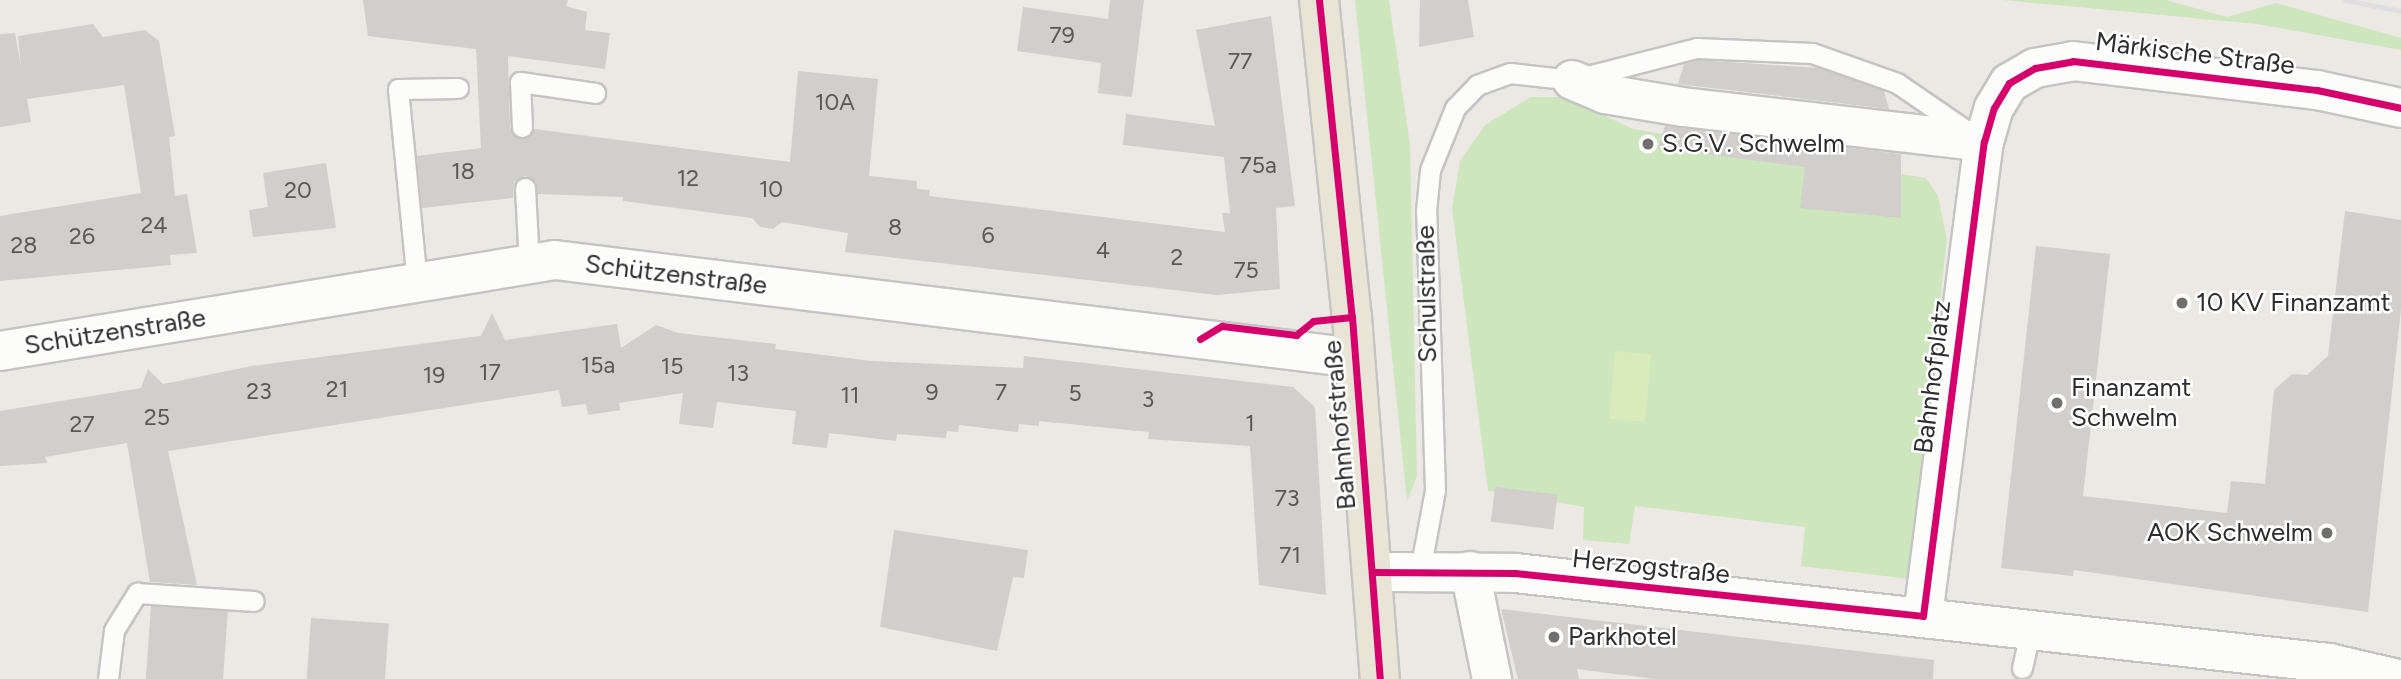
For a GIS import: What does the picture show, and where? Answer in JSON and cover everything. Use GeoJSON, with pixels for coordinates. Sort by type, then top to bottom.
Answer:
{"type":"FeatureCollection","features":[{"type":"Feature","properties":{"kind":"main road","name":"Bahnhofstraße"},"geometry":{"type":"LineString","coordinates":[[1319,0],[1374,572],[1380,679]]}},
{"type":"Feature","properties":{"kind":"street","name":"Märkische Straße"},"geometry":{"type":"LineString","coordinates":[[1984,142],[1994,108],[2009,83],[2035,68],[2073,61],[2317,90],[2401,107]]}},
{"type":"Feature","properties":{"kind":"street"},"geometry":{"type":"LineString","coordinates":[[1572,80],[1605,94],[1683,107],[1984,142]]}},
{"type":"Feature","properties":{"kind":"street","name":"Bahnhofplatz"},"geometry":{"type":"LineString","coordinates":[[1923,616],[1984,142]]}},
{"type":"Feature","properties":{"kind":"street","name":"Schützenstraße"},"geometry":{"type":"LineString","coordinates":[[0,351],[555,260],[1354,358]]}},
{"type":"Feature","properties":{"kind":"street"},"geometry":{"type":"LineString","coordinates":[[1470,571],[1492,679]]}},
{"type":"Feature","properties":{"kind":"street","name":"Herzogstraße"},"geometry":{"type":"LineString","coordinates":[[1374,572],[1470,571],[1923,616],[2329,663],[2398,679]]}},
{"type":"Feature","properties":{"kind":"lane"},"geometry":{"type":"LineString","coordinates":[[1572,80],[1697,48],[1812,53],[1897,83],[1984,142]]}},
{"type":"Feature","properties":{"kind":"lane","name":"Schulstraße"},"geometry":{"type":"LineString","coordinates":[[1374,572],[1421,565],[1431,517],[1426,211],[1440,135],[1455,108],[1477,85],[1510,74],[1572,80]]}},
{"type":"Feature","properties":{"kind":"lane"},"geometry":{"type":"LineString","coordinates":[[522,127],[520,82],[595,93]]}},
{"type":"Feature","properties":{"kind":"lane"},"geometry":{"type":"LineString","coordinates":[[417,283],[398,89],[458,88]]}},
{"type":"Feature","properties":{"kind":"lane"},"geometry":{"type":"LineString","coordinates":[[525,188],[529,265]]}},
{"type":"Feature","properties":{"kind":"lane"},"geometry":{"type":"LineString","coordinates":[[108,679],[114,630],[137,593],[254,601]]}},
{"type":"Feature","properties":{"kind":"lane"},"geometry":{"type":"LineString","coordinates":[[2022,668],[2031,628]]}},
{"type":"Feature","properties":{"kind":"green space"},"geometry":{"type":"Polygon","coordinates":[[[1355,0],[1389,0],[1410,145],[1417,476],[1407,501],[1355,0]]]}},
{"type":"Feature","properties":{"kind":"green space"},"geometry":{"type":"Polygon","coordinates":[[[2003,0],[2166,0],[2227,17],[2276,3],[2401,38],[2401,50],[2257,24],[2003,0]]]}},
{"type":"Feature","properties":{"kind":"green space"},"geometry":{"type":"Polygon","coordinates":[[[1531,97],[1565,97],[1633,129],[1926,178],[1938,196],[1947,239],[1909,579],[1801,566],[1805,527],[1635,506],[1629,544],[1583,540],[1584,507],[1488,491],[1452,208],[1460,161],[1485,125],[1531,97]]]}},
{"type":"Feature","properties":{"kind":"green space"},"geometry":{"type":"Polygon","coordinates":[[[1615,351],[1651,354],[1645,422],[1609,419],[1615,351]]]}},
{"type":"Feature","properties":{"kind":"building"},"geometry":{"type":"Polygon","coordinates":[[[363,0],[568,0],[566,6],[587,12],[585,30],[610,33],[605,69],[508,56],[510,128],[517,138],[528,138],[534,129],[790,162],[798,71],[878,79],[869,176],[917,181],[917,189],[930,190],[929,196],[1225,232],[1222,213],[1230,213],[1224,157],[1123,145],[1126,114],[1215,126],[1196,30],[1271,16],[1295,206],[1276,208],[1280,289],[1217,295],[845,252],[848,233],[782,222],[773,229],[760,227],[752,218],[623,201],[623,197],[538,194],[535,181],[525,176],[514,182],[513,198],[422,208],[417,156],[481,148],[476,49],[368,36],[363,0]]]}},
{"type":"Feature","properties":{"kind":"building"},"geometry":{"type":"Polygon","coordinates":[[[1110,0],[1144,0],[1132,97],[1098,93],[1101,63],[1017,51],[1023,7],[1108,19],[1110,0]]]}},
{"type":"Feature","properties":{"kind":"building"},"geometry":{"type":"Polygon","coordinates":[[[1420,0],[1468,0],[1474,37],[1419,47],[1420,0]]]}},
{"type":"Feature","properties":{"kind":"building"},"geometry":{"type":"Polygon","coordinates":[[[93,24],[103,37],[145,30],[159,41],[175,136],[169,137],[175,196],[187,194],[197,253],[170,255],[171,265],[0,281],[0,216],[141,193],[124,85],[27,99],[31,122],[0,127],[0,34],[15,33],[21,67],[18,36],[93,24]]]}},
{"type":"Feature","properties":{"kind":"building"},"geometry":{"type":"Polygon","coordinates":[[[1698,60],[1818,68],[1884,91],[1889,109],[1678,84],[1684,64],[1698,60]]]}},
{"type":"Feature","properties":{"kind":"building"},"geometry":{"type":"Polygon","coordinates":[[[1665,126],[1901,154],[1901,218],[1800,208],[1805,167],[1658,148],[1665,126]]]}},
{"type":"Feature","properties":{"kind":"building"},"geometry":{"type":"Polygon","coordinates":[[[326,163],[336,228],[253,237],[249,210],[268,207],[263,173],[326,163]]]}},
{"type":"Feature","properties":{"kind":"building"},"geometry":{"type":"Polygon","coordinates":[[[2345,211],[2401,220],[2401,309],[2368,612],[2074,570],[2073,576],[2001,568],[2036,246],[2110,254],[2083,496],[2227,513],[2231,481],[2265,484],[2274,390],[2292,374],[2307,375],[2328,356],[2345,211]]]}},
{"type":"Feature","properties":{"kind":"building"},"geometry":{"type":"Polygon","coordinates":[[[492,313],[505,340],[617,324],[621,348],[656,325],[678,333],[776,344],[775,349],[872,361],[1023,368],[1024,356],[1293,387],[1315,407],[1326,595],[1259,585],[1250,446],[1148,439],[1149,432],[1039,421],[1039,426],[1019,424],[1018,432],[959,425],[958,432],[947,431],[946,438],[897,434],[896,441],[829,433],[827,448],[792,444],[796,411],[717,402],[713,428],[679,424],[683,393],[619,403],[620,410],[588,415],[586,404],[562,407],[559,390],[168,451],[197,585],[150,582],[127,443],[45,457],[47,463],[0,466],[0,411],[141,388],[148,369],[163,384],[252,366],[481,336],[492,313]]]}},
{"type":"Feature","properties":{"kind":"building"},"geometry":{"type":"Polygon","coordinates":[[[1495,487],[1558,495],[1553,529],[1491,522],[1495,487]]]}},
{"type":"Feature","properties":{"kind":"building"},"geometry":{"type":"Polygon","coordinates":[[[894,530],[1028,550],[1024,578],[1013,577],[997,651],[880,627],[894,530]]]}},
{"type":"Feature","properties":{"kind":"building"},"geometry":{"type":"Polygon","coordinates":[[[151,606],[228,611],[223,679],[146,679],[151,606]]]}},
{"type":"Feature","properties":{"kind":"building"},"geometry":{"type":"Polygon","coordinates":[[[1501,609],[1934,660],[1933,679],[1655,679],[1577,669],[1579,679],[1518,679],[1501,609]]]}},
{"type":"Feature","properties":{"kind":"building"},"geometry":{"type":"Polygon","coordinates":[[[311,618],[389,623],[385,679],[307,679],[311,618]]]}},
{"type":"Feature","properties":{"kind":"railway"},"geometry":{"type":"LineString","coordinates":[[2345,0],[2401,11]]}},
{"type":"Feature","properties":{"kind":"cycle path"},"geometry":{"type":"LineString","coordinates":[[1319,0],[1352,317],[1380,679]]}},
{"type":"Feature","properties":{"kind":"cycle path"},"geometry":{"type":"LineString","coordinates":[[1374,572],[1515,573],[1923,616],[1984,142],[1994,108],[2009,83],[2035,68],[2073,61],[2317,90],[2401,108]]}},
{"type":"Feature","properties":{"kind":"cycle path"},"geometry":{"type":"LineString","coordinates":[[1200,339],[1222,326],[1296,335],[1313,321],[1352,317]]}},
{"type":"Feature","properties":{"kind":"place","name":"S.G.V. Schwelm"},"geometry":{"type":"Point","coordinates":[1648,144]}},
{"type":"Feature","properties":{"kind":"place","name":"10 KV Finanzamt"},"geometry":{"type":"Point","coordinates":[2182,303]}},
{"type":"Feature","properties":{"kind":"place","name":"Finanzamt Schwelm"},"geometry":{"type":"Point","coordinates":[2057,403]}},
{"type":"Feature","properties":{"kind":"place","name":"AOK Schwelm"},"geometry":{"type":"Point","coordinates":[2327,533]}},
{"type":"Feature","properties":{"kind":"place","name":"Parkhotel"},"geometry":{"type":"Point","coordinates":[1554,637]}}]}
